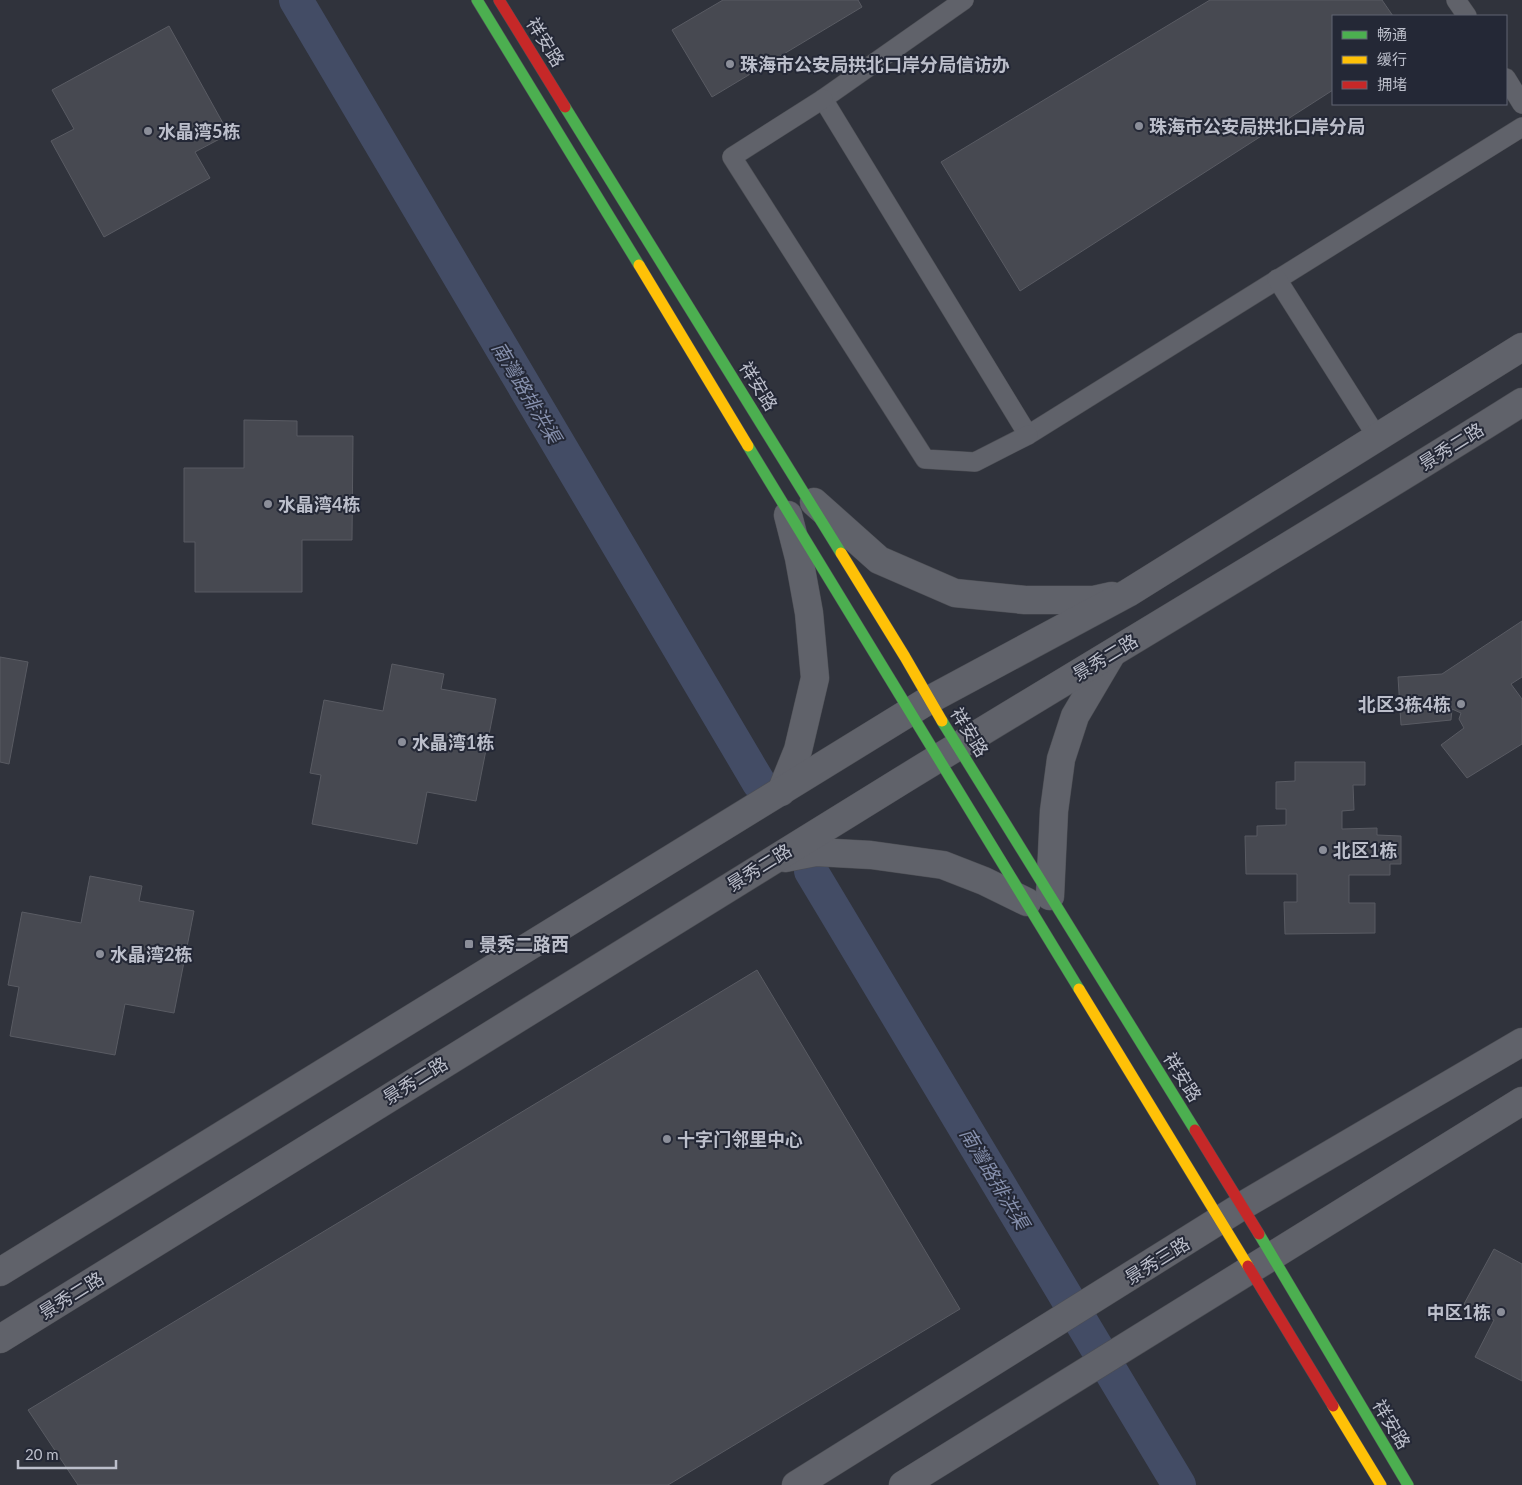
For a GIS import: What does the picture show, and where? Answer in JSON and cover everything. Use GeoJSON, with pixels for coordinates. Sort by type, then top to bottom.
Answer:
{"type":"FeatureCollection","features":[{"type":"Feature","properties":{"kind":"main road","name":"祥安路"},"geometry":{"type":"LineString","coordinates":[[477,0],[796,501],[905,657],[920,706],[1261,1263],[1381,1485]]}},
{"type":"Feature","properties":{"kind":"main road","name":"祥安路"},"geometry":{"type":"LineString","coordinates":[[499,0],[796,501],[948,752],[1261,1263],[1408,1485]]}},
{"type":"Feature","properties":{"kind":"street"},"geometry":{"type":"LineString","coordinates":[[0,1272],[920,706],[1128,593],[1522,347]]}},
{"type":"Feature","properties":{"kind":"street","name":"景秀二路"},"geometry":{"type":"LineString","coordinates":[[0,1339],[771,860],[1390,485],[1522,402]]}},
{"type":"Feature","properties":{"kind":"street"},"geometry":{"type":"LineString","coordinates":[[796,501],[879,560],[955,593],[1035,600],[1094,600],[1128,593]]}},
{"type":"Feature","properties":{"kind":"street"},"geometry":{"type":"LineString","coordinates":[[781,792],[798,750],[815,678],[809,613],[798,558],[796,501]]}},
{"type":"Feature","properties":{"kind":"street"},"geometry":{"type":"LineString","coordinates":[[771,860],[816,852],[871,855],[943,866],[1039,899],[1054,811],[1060,759],[1075,716],[1112,653]]}},
{"type":"Feature","properties":{"kind":"street","name":"景秀三路"},"geometry":{"type":"LineString","coordinates":[[796,1485],[1231,1213],[1522,1042]]}},
{"type":"Feature","properties":{"kind":"street"},"geometry":{"type":"LineString","coordinates":[[903,1485],[1522,1101]]}},
{"type":"Feature","properties":{"kind":"lane"},"geometry":{"type":"LineString","coordinates":[[964,0],[823,99],[732,157],[925,459],[975,462],[1028,434],[1522,127]]}},
{"type":"Feature","properties":{"kind":"lane"},"geometry":{"type":"LineString","coordinates":[[1456,0],[1466,15]]}},
{"type":"Feature","properties":{"kind":"lane"},"geometry":{"type":"LineString","coordinates":[[1507,80],[1522,104]]}},
{"type":"Feature","properties":{"kind":"lane"},"geometry":{"type":"LineString","coordinates":[[823,99],[1028,434]]}},
{"type":"Feature","properties":{"kind":"lane"},"geometry":{"type":"LineString","coordinates":[[1277,279],[1377,437]]}},
{"type":"Feature","properties":{"kind":"building","name":"珠海市公安局拱北口岸分局信访办"},"geometry":{"type":"Polygon","coordinates":[[[723,0],[858,0],[862,7],[712,97],[672,30],[723,0]]]}},
{"type":"Feature","properties":{"kind":"building","name":"珠海市公安局拱北口岸分局"},"geometry":{"type":"Polygon","coordinates":[[[1210,0],[1382,0],[1392,15],[1332,15],[1332,91],[1020,291],[941,162],[1210,0]]]}},
{"type":"Feature","properties":{"kind":"building","name":"水晶湾5栋"},"geometry":{"type":"Polygon","coordinates":[[[169,26],[229,134],[195,152],[210,178],[104,237],[51,141],[74,129],[52,90],[169,26]]]}},
{"type":"Feature","properties":{"kind":"building","name":"水晶湾4栋"},"geometry":{"type":"Polygon","coordinates":[[[244,420],[297,421],[297,436],[353,436],[352,540],[302,540],[302,592],[195,592],[195,542],[184,542],[184,468],[244,468],[244,420]]]}},
{"type":"Feature","properties":{"kind":"building","name":"北区3栋4栋"},"geometry":{"type":"Polygon","coordinates":[[[1522,621],[1522,677],[1511,684],[1522,699],[1522,744],[1467,778],[1441,745],[1464,728],[1459,719],[1461,713],[1452,709],[1451,720],[1401,725],[1398,677],[1442,674],[1522,621]]]}},
{"type":"Feature","properties":{"kind":"building"},"geometry":{"type":"Polygon","coordinates":[[[0,657],[28,662],[9,764],[0,762],[0,657]]]}},
{"type":"Feature","properties":{"kind":"building","name":"水晶湾1栋"},"geometry":{"type":"Polygon","coordinates":[[[392,664],[444,674],[441,689],[496,699],[476,801],[427,792],[417,844],[312,824],[321,775],[310,773],[324,700],[383,711],[392,664]]]}},
{"type":"Feature","properties":{"kind":"building","name":"北区1栋"},"geometry":{"type":"Polygon","coordinates":[[[1295,762],[1365,762],[1365,785],[1353,785],[1354,810],[1342,811],[1342,829],[1377,828],[1377,835],[1401,836],[1401,864],[1390,864],[1390,875],[1349,875],[1349,903],[1375,903],[1375,933],[1285,934],[1284,902],[1297,902],[1297,874],[1246,874],[1245,836],[1257,836],[1257,826],[1286,825],[1286,809],[1276,809],[1276,782],[1295,781],[1295,762]]]}},
{"type":"Feature","properties":{"kind":"building","name":"水晶湾2栋"},"geometry":{"type":"Polygon","coordinates":[[[90,876],[142,886],[139,901],[194,911],[174,1013],[125,1004],[115,1055],[10,1036],[19,987],[8,985],[22,912],[81,923],[90,876]]]}},
{"type":"Feature","properties":{"kind":"building","name":"十字门邻里中心"},"geometry":{"type":"Polygon","coordinates":[[[757,970],[960,1309],[668,1485],[78,1485],[28,1410],[757,970]]]}},
{"type":"Feature","properties":{"kind":"building","name":"中区1栋"},"geometry":{"type":"Polygon","coordinates":[[[1494,1249],[1522,1264],[1522,1381],[1475,1357],[1494,1320],[1464,1304],[1494,1249]]]}},
{"type":"Feature","properties":{"kind":"waterway","name":"南灣路排洪渠"},"geometry":{"type":"LineString","coordinates":[[296,0],[759,783]]}},
{"type":"Feature","properties":{"kind":"waterway","name":"南灣路排洪渠"},"geometry":{"type":"LineString","coordinates":[[811,871],[1179,1485]]}},
{"type":"Feature","properties":{"kind":"traffic: fast"},"geometry":{"type":"LineString","coordinates":[[477,0],[639,265]]}},
{"type":"Feature","properties":{"kind":"traffic: fast"},"geometry":{"type":"LineString","coordinates":[[565,107],[841,553]]}},
{"type":"Feature","properties":{"kind":"traffic: fast"},"geometry":{"type":"LineString","coordinates":[[748,446],[1079,989]]}},
{"type":"Feature","properties":{"kind":"traffic: fast"},"geometry":{"type":"LineString","coordinates":[[942,721],[1195,1130]]}},
{"type":"Feature","properties":{"kind":"traffic: fast"},"geometry":{"type":"LineString","coordinates":[[1259,1234],[1408,1485]]}},
{"type":"Feature","properties":{"kind":"traffic: slow"},"geometry":{"type":"LineString","coordinates":[[639,265],[748,446]]}},
{"type":"Feature","properties":{"kind":"traffic: slow"},"geometry":{"type":"LineString","coordinates":[[841,553],[942,721]]}},
{"type":"Feature","properties":{"kind":"traffic: slow"},"geometry":{"type":"LineString","coordinates":[[1079,989],[1248,1266]]}},
{"type":"Feature","properties":{"kind":"traffic: slow"},"geometry":{"type":"LineString","coordinates":[[1333,1406],[1381,1485]]}},
{"type":"Feature","properties":{"kind":"traffic: jam"},"geometry":{"type":"LineString","coordinates":[[499,0],[565,107]]}},
{"type":"Feature","properties":{"kind":"traffic: jam"},"geometry":{"type":"LineString","coordinates":[[1195,1130],[1259,1234]]}},
{"type":"Feature","properties":{"kind":"traffic: jam"},"geometry":{"type":"LineString","coordinates":[[1248,1266],[1333,1406]]}},
{"type":"Feature","properties":{"kind":"place","name":"珠海市公安局拱北口岸分局信访办"},"geometry":{"type":"Point","coordinates":[730,64]}},
{"type":"Feature","properties":{"kind":"place","name":"珠海市公安局拱北口岸分局"},"geometry":{"type":"Point","coordinates":[1139,126]}},
{"type":"Feature","properties":{"kind":"place","name":"水晶湾5栋"},"geometry":{"type":"Point","coordinates":[148,131]}},
{"type":"Feature","properties":{"kind":"place","name":"水晶湾4栋"},"geometry":{"type":"Point","coordinates":[268,504]}},
{"type":"Feature","properties":{"kind":"place","name":"北区3栋4栋"},"geometry":{"type":"Point","coordinates":[1461,704]}},
{"type":"Feature","properties":{"kind":"place","name":"水晶湾1栋"},"geometry":{"type":"Point","coordinates":[402,742]}},
{"type":"Feature","properties":{"kind":"place","name":"北区1栋"},"geometry":{"type":"Point","coordinates":[1323,850]}},
{"type":"Feature","properties":{"kind":"place","name":"景秀二路西"},"geometry":{"type":"Point","coordinates":[469,944]}},
{"type":"Feature","properties":{"kind":"place","name":"水晶湾2栋"},"geometry":{"type":"Point","coordinates":[100,954]}},
{"type":"Feature","properties":{"kind":"place","name":"十字门邻里中心"},"geometry":{"type":"Point","coordinates":[667,1139]}},
{"type":"Feature","properties":{"kind":"place","name":"中区1栋"},"geometry":{"type":"Point","coordinates":[1501,1312]}}]}
